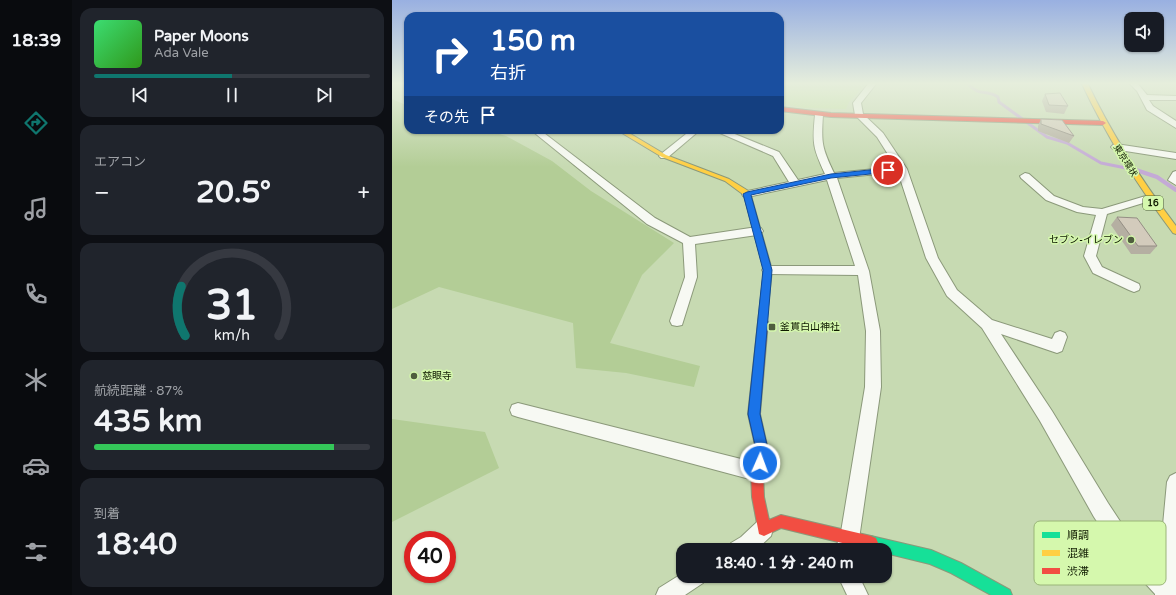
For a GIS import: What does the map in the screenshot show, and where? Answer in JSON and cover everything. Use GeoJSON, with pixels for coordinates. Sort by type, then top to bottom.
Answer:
{"type":"FeatureCollection","features":[{"type":"Feature","properties":{"kind":"main road"},"geometry":{"type":"LineString","coordinates":[[798,112],[819,115],[1103,123]]}},
{"type":"Feature","properties":{"kind":"main road","name":"東京環状"},"geometry":{"type":"LineString","coordinates":[[1098,112],[1116,147],[1132,173],[1149,198],[1176,231]]}},
{"type":"Feature","properties":{"kind":"main road"},"geometry":{"type":"LineString","coordinates":[[627,134],[664,156],[727,180],[747,194],[768,270],[754,414],[763,454],[757,472],[758,497],[764,529],[781,521],[843,543]]}},
{"type":"Feature","properties":{"kind":"main road"},"geometry":{"type":"LineString","coordinates":[[892,552],[931,558],[956,568],[1005,595]]}},
{"type":"Feature","properties":{"kind":"street"},"geometry":{"type":"LineString","coordinates":[[859,112],[859,115],[880,135],[902,169],[932,258],[952,293],[987,324],[1046,416],[1108,521]]}},
{"type":"Feature","properties":{"kind":"street"},"geometry":{"type":"LineString","coordinates":[[1155,112],[1176,126]]}},
{"type":"Feature","properties":{"kind":"street"},"geometry":{"type":"LineString","coordinates":[[819,115],[817,136],[819,151],[831,176],[862,271],[873,331],[873,387],[846,543]]}},
{"type":"Feature","properties":{"kind":"street"},"geometry":{"type":"LineString","coordinates":[[540,134],[651,221],[689,241],[757,231]]}},
{"type":"Feature","properties":{"kind":"street"},"geometry":{"type":"LineString","coordinates":[[664,156],[691,134]]}},
{"type":"Feature","properties":{"kind":"street"},"geometry":{"type":"LineString","coordinates":[[727,134],[776,154],[795,183]]}},
{"type":"Feature","properties":{"kind":"street"},"geometry":{"type":"LineString","coordinates":[[1116,147],[1176,156]]}},
{"type":"Feature","properties":{"kind":"street"},"geometry":{"type":"LineString","coordinates":[[747,194],[831,176],[902,169]]}},
{"type":"Feature","properties":{"kind":"street"},"geometry":{"type":"LineString","coordinates":[[1176,174],[1173,180],[1176,182]]}},
{"type":"Feature","properties":{"kind":"street"},"geometry":{"type":"LineString","coordinates":[[1025,176],[1050,198],[1081,210],[1102,212],[1149,198]]}},
{"type":"Feature","properties":{"kind":"street"},"geometry":{"type":"LineString","coordinates":[[1102,212],[1090,256],[1096,270],[1134,286]]}},
{"type":"Feature","properties":{"kind":"street"},"geometry":{"type":"LineString","coordinates":[[677,321],[691,277],[689,241]]}},
{"type":"Feature","properties":{"kind":"street"},"geometry":{"type":"LineString","coordinates":[[768,270],[862,271]]}},
{"type":"Feature","properties":{"kind":"street"},"geometry":{"type":"LineString","coordinates":[[987,324],[1057,347],[1060,337]]}},
{"type":"Feature","properties":{"kind":"street"},"geometry":{"type":"LineString","coordinates":[[518,410],[757,472]]}},
{"type":"Feature","properties":{"kind":"street"},"geometry":{"type":"LineString","coordinates":[[1166,593],[1176,482]]}},
{"type":"Feature","properties":{"kind":"street"},"geometry":{"type":"LineString","coordinates":[[749,543],[764,529]]}},
{"type":"Feature","properties":{"kind":"street"},"geometry":{"type":"LineString","coordinates":[[852,583],[858,595]]}},
{"type":"Feature","properties":{"kind":"street"},"geometry":{"type":"LineString","coordinates":[[666,595],[690,585]]}},
{"type":"Feature","properties":{"kind":"street"},"geometry":{"type":"LineString","coordinates":[[1159,585],[1166,593]]}},
{"type":"Feature","properties":{"kind":"shaded area"},"geometry":{"type":"Polygon","coordinates":[[[392,112],[404,112],[404,134],[499,134],[506,136],[552,161],[591,191],[674,243],[642,275],[610,343],[700,366],[694,387],[626,373],[576,368],[573,323],[439,287],[392,309],[392,112]]]}},
{"type":"Feature","properties":{"kind":"shaded area"},"geometry":{"type":"Polygon","coordinates":[[[392,419],[485,432],[499,468],[392,522],[392,419]]]}},
{"type":"Feature","properties":{"kind":"building"},"geometry":{"type":"Polygon","coordinates":[[[1041,119],[1062,120],[1074,136],[1041,124],[1041,119]]]}},
{"type":"Feature","properties":{"kind":"building"},"geometry":{"type":"Polygon","coordinates":[[[1117,217],[1137,218],[1157,246],[1138,246],[1117,217]]]}},
{"type":"Feature","properties":{"kind":"waterway"},"geometry":{"type":"LineString","coordinates":[[1012,112],[1047,137],[1067,143],[1101,163],[1126,168]]}},
{"type":"Feature","properties":{"kind":"waterway"},"geometry":{"type":"LineString","coordinates":[[1136,170],[1157,177],[1176,190]]}},
{"type":"Feature","properties":{"kind":"traffic: fast"},"geometry":{"type":"LineString","coordinates":[[892,548],[931,557],[956,568],[1005,595]]}},
{"type":"Feature","properties":{"kind":"traffic: slow"},"geometry":{"type":"LineString","coordinates":[[1098,112],[1126,160],[1176,231]]}},
{"type":"Feature","properties":{"kind":"traffic: slow"},"geometry":{"type":"LineString","coordinates":[[627,134],[664,156],[727,180],[747,194],[768,270],[763,322]]}},
{"type":"Feature","properties":{"kind":"traffic: jam"},"geometry":{"type":"LineString","coordinates":[[804,112],[831,115],[1103,123]]}},
{"type":"Feature","properties":{"kind":"traffic: jam"},"geometry":{"type":"LineString","coordinates":[[763,322],[754,414],[763,454],[757,472],[758,497],[764,529],[781,521],[871,543]]}},
{"type":"Feature","properties":{"kind":"place","name":"セブン-イレブン"},"geometry":{"type":"Point","coordinates":[1131,240]}},
{"type":"Feature","properties":{"kind":"place","name":"釜貫白山神社"},"geometry":{"type":"Point","coordinates":[772,327]}},
{"type":"Feature","properties":{"kind":"place","name":"慈眼寺"},"geometry":{"type":"Point","coordinates":[414,376]}},
{"type":"Feature","properties":{"kind":"route"},"geometry":{"type":"LineString","coordinates":[[760,463],[763,454],[754,414],[764,297],[768,270],[747,194],[831,176],[888,170]]}}]}
